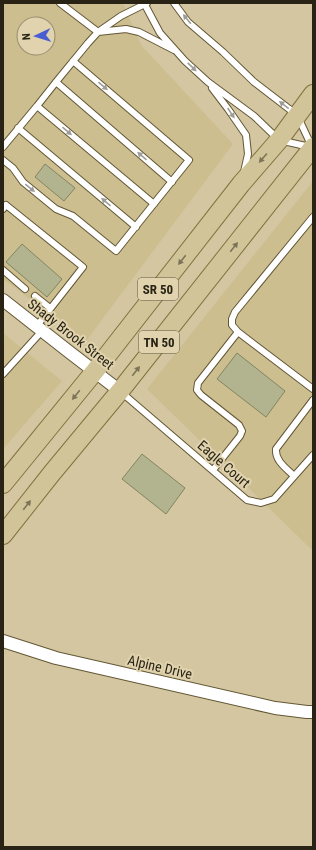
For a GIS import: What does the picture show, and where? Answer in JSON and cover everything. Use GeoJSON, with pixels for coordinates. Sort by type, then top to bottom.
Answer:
{"type":"FeatureCollection","features":[{"type":"Feature","properties":{"kind":"main road","name":"SR 50"},"geometry":{"type":"LineString","coordinates":[[3,484],[95,371],[241,184],[279,140],[313,94]]}},
{"type":"Feature","properties":{"kind":"main road","name":"TN 50"},"geometry":{"type":"LineString","coordinates":[[3,535],[120,391],[313,148]]}},
{"type":"Feature","properties":{"kind":"street","name":"Shady Brook Street"},"geometry":{"type":"LineString","coordinates":[[3,300],[120,391]]}},
{"type":"Feature","properties":{"kind":"street","name":"Alpine Drive"},"geometry":{"type":"LineString","coordinates":[[3,641],[56,658],[275,708],[313,712]]}},
{"type":"Feature","properties":{"kind":"lane"},"geometry":{"type":"LineString","coordinates":[[60,3],[98,32],[126,29],[139,32],[178,53]]}},
{"type":"Feature","properties":{"kind":"lane"},"geometry":{"type":"LineString","coordinates":[[3,147],[98,32],[121,16],[145,3],[160,32],[178,53],[208,82],[254,116],[279,140],[313,148]]}},
{"type":"Feature","properties":{"kind":"lane"},"geometry":{"type":"LineString","coordinates":[[174,3],[188,22],[223,52],[254,82],[297,115],[313,148]]}},
{"type":"Feature","properties":{"kind":"lane"},"geometry":{"type":"LineString","coordinates":[[3,160],[13,168],[23,182],[56,209],[73,216],[116,251],[189,160],[73,61]]}},
{"type":"Feature","properties":{"kind":"lane"},"geometry":{"type":"LineString","coordinates":[[56,82],[172,182]]}},
{"type":"Feature","properties":{"kind":"lane"},"geometry":{"type":"LineString","coordinates":[[208,82],[246,135],[248,154],[241,184]]}},
{"type":"Feature","properties":{"kind":"lane"},"geometry":{"type":"LineString","coordinates":[[37,106],[154,204]]}},
{"type":"Feature","properties":{"kind":"lane"},"geometry":{"type":"LineString","coordinates":[[18,128],[136,227]]}},
{"type":"Feature","properties":{"kind":"lane"},"geometry":{"type":"LineString","coordinates":[[3,209],[6,205],[82,267],[50,308],[39,329],[3,374]]}},
{"type":"Feature","properties":{"kind":"lane"},"geometry":{"type":"LineString","coordinates":[[313,217],[235,312],[232,319],[232,325],[238,332],[313,389]]}},
{"type":"Feature","properties":{"kind":"lane"},"geometry":{"type":"LineString","coordinates":[[3,270],[26,289]]}},
{"type":"Feature","properties":{"kind":"lane"},"geometry":{"type":"LineString","coordinates":[[35,296],[50,308]]}},
{"type":"Feature","properties":{"kind":"lane"},"geometry":{"type":"LineString","coordinates":[[213,470],[240,436],[242,430],[201,395],[197,390],[198,383],[238,332]]}},
{"type":"Feature","properties":{"kind":"lane","name":"Eagle Court"},"geometry":{"type":"LineString","coordinates":[[120,391],[246,500],[261,503],[274,499],[313,455]]}},
{"type":"Feature","properties":{"kind":"lane"},"geometry":{"type":"LineString","coordinates":[[294,476],[279,461],[276,454],[276,449],[313,400]]}},
{"type":"Feature","properties":{"kind":"shaded area"},"geometry":{"type":"Polygon","coordinates":[[[3,3],[123,3],[141,45],[233,144],[86,341],[3,279],[3,3]]]}},
{"type":"Feature","properties":{"kind":"shaded area"},"geometry":{"type":"Polygon","coordinates":[[[313,181],[313,551],[147,389],[313,181]]]}},
{"type":"Feature","properties":{"kind":"shaded area"},"geometry":{"type":"Polygon","coordinates":[[[3,333],[62,381],[3,449],[3,333]]]}},
{"type":"Feature","properties":{"kind":"building"},"geometry":{"type":"Polygon","coordinates":[[[45,164],[75,188],[64,201],[35,177],[45,164]]]}},
{"type":"Feature","properties":{"kind":"building"},"geometry":{"type":"Polygon","coordinates":[[[22,244],[62,279],[47,297],[6,262],[22,244]]]}},
{"type":"Feature","properties":{"kind":"building"},"geometry":{"type":"Polygon","coordinates":[[[237,353],[285,391],[266,417],[217,379],[237,353]]]}},
{"type":"Feature","properties":{"kind":"building"},"geometry":{"type":"Polygon","coordinates":[[[142,454],[185,488],[166,514],[122,479],[142,454]]]}}]}
